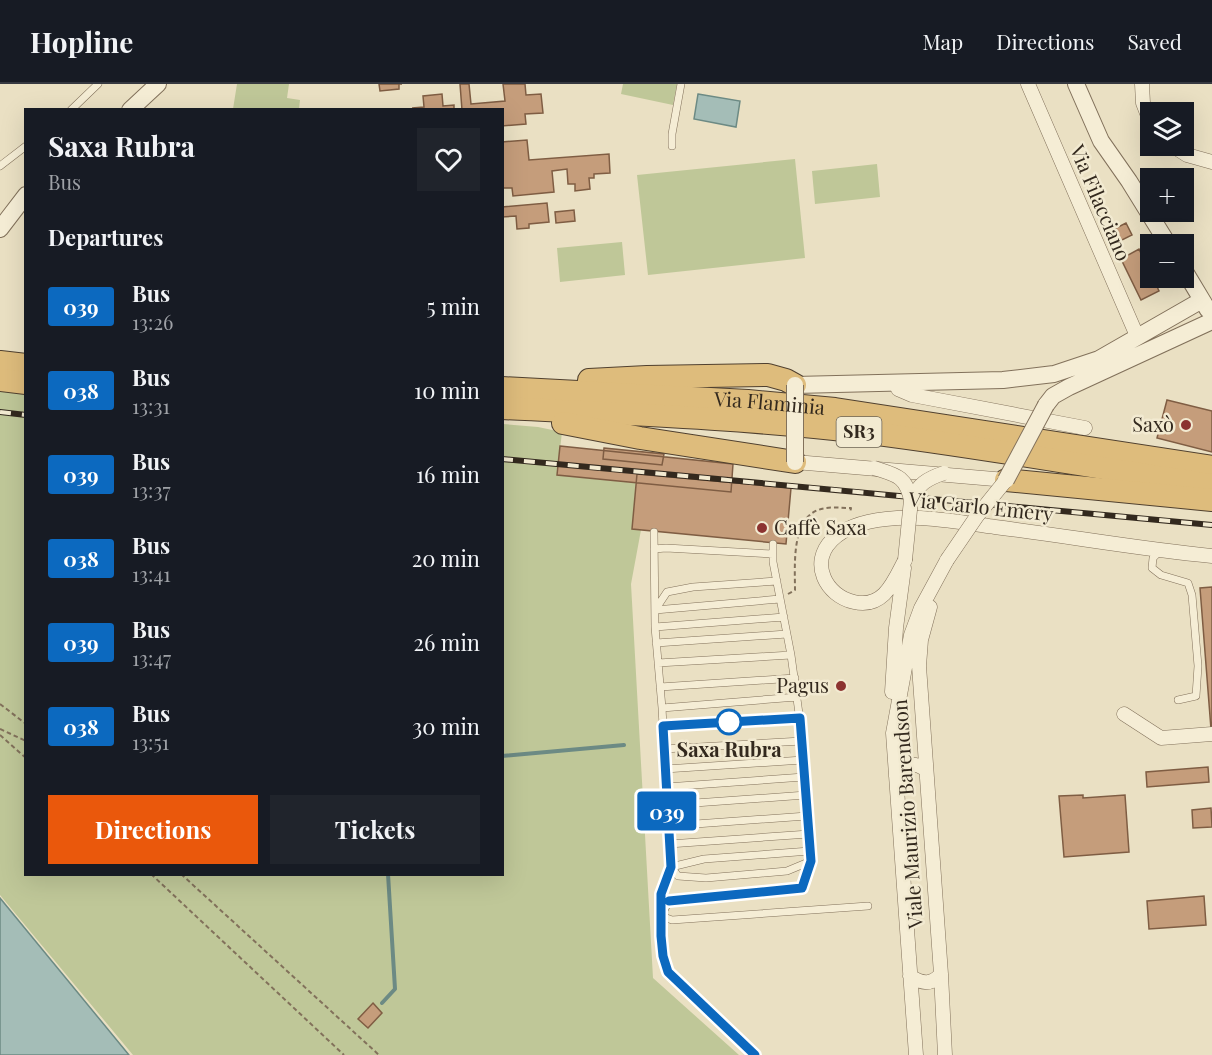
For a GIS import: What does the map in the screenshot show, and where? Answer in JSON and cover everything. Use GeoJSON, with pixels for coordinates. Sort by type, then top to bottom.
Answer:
{"type":"FeatureCollection","features":[{"type":"Feature","properties":{"kind":"highway"},"geometry":{"type":"LineString","coordinates":[[0,363],[24,365]]}},
{"type":"Feature","properties":{"kind":"highway"},"geometry":{"type":"LineString","coordinates":[[504,399],[647,377],[753,375],[777,377],[795,385]]}},
{"type":"Feature","properties":{"kind":"highway"},"geometry":{"type":"LineString","coordinates":[[0,380],[24,382]]}},
{"type":"Feature","properties":{"kind":"highway"},"geometry":{"type":"LineString","coordinates":[[504,399],[640,438],[795,462]]}},
{"type":"Feature","properties":{"kind":"highway","name":"Via Flaminia"},"geometry":{"type":"LineString","coordinates":[[504,399],[748,401],[835,409],[1208,465]]}},
{"type":"Feature","properties":{"kind":"highway","name":"Via Flaminia"},"geometry":{"type":"LineString","coordinates":[[504,399],[859,432],[1212,485]]}},
{"type":"Feature","properties":{"kind":"highway"},"geometry":{"type":"LineString","coordinates":[[1006,480],[1212,500]]}},
{"type":"Feature","properties":{"kind":"street"},"geometry":{"type":"LineString","coordinates":[[132,108],[158,84]]}},
{"type":"Feature","properties":{"kind":"street","name":"Via Filacciano"},"geometry":{"type":"LineString","coordinates":[[1028,84],[1137,336]]}},
{"type":"Feature","properties":{"kind":"street"},"geometry":{"type":"LineString","coordinates":[[1076,84],[1101,141],[1162,234]]}},
{"type":"Feature","properties":{"kind":"street"},"geometry":{"type":"LineString","coordinates":[[1142,84],[1143,102]]}},
{"type":"Feature","properties":{"kind":"street"},"geometry":{"type":"LineString","coordinates":[[1190,156],[1212,162]]}},
{"type":"Feature","properties":{"kind":"street"},"geometry":{"type":"LineString","coordinates":[[0,229],[24,198]]}},
{"type":"Feature","properties":{"kind":"street"},"geometry":{"type":"LineString","coordinates":[[1194,287],[1212,319]]}},
{"type":"Feature","properties":{"kind":"street"},"geometry":{"type":"LineString","coordinates":[[1006,480],[795,462],[795,385],[1003,380],[1054,374],[1099,359],[1202,300]]}},
{"type":"Feature","properties":{"kind":"street","name":"Viale Maurizio Barendson"},"geometry":{"type":"LineString","coordinates":[[945,1055],[918,666],[925,622],[941,574],[947,560],[976,516],[1006,480],[1053,396],[1212,319]]}},
{"type":"Feature","properties":{"kind":"street"},"geometry":{"type":"LineString","coordinates":[[896,383],[898,389],[912,395],[1085,428]]}},
{"type":"Feature","properties":{"kind":"street"},"geometry":{"type":"LineString","coordinates":[[874,468],[903,480],[908,487],[911,500],[895,639],[892,683],[893,733]]}},
{"type":"Feature","properties":{"kind":"street"},"geometry":{"type":"LineString","coordinates":[[911,500],[918,486],[924,481],[944,474]]}},
{"type":"Feature","properties":{"kind":"street","name":"Via Carlo Emery"},"geometry":{"type":"LineString","coordinates":[[905,560],[889,590],[869,603],[857,603],[839,596],[826,584],[821,568],[825,549],[843,532],[865,523],[893,518],[953,521],[1212,556]]}},
{"type":"Feature","properties":{"kind":"street","name":"Viale Maurizio Barendson"},"geometry":{"type":"LineString","coordinates":[[914,1053],[893,733],[910,635],[921,608],[941,574]]}},
{"type":"Feature","properties":{"kind":"street"},"geometry":{"type":"LineString","coordinates":[[1124,714],[1161,738],[1212,734]]}},
{"type":"Feature","properties":{"kind":"street"},"geometry":{"type":"LineString","coordinates":[[896,776],[900,769],[909,764],[918,765],[926,770]]}},
{"type":"Feature","properties":{"kind":"street"},"geometry":{"type":"LineString","coordinates":[[910,976],[928,983],[941,974]]}},
{"type":"Feature","properties":{"kind":"lane"},"geometry":{"type":"LineString","coordinates":[[73,108],[99,84]]}},
{"type":"Feature","properties":{"kind":"lane"},"geometry":{"type":"LineString","coordinates":[[672,146],[681,84]]}},
{"type":"Feature","properties":{"kind":"lane"},"geometry":{"type":"LineString","coordinates":[[0,166],[24,148]]}},
{"type":"Feature","properties":{"kind":"lane"},"geometry":{"type":"LineString","coordinates":[[654,532],[655,627],[671,867],[661,894],[663,956],[668,972],[755,1055]]}},
{"type":"Feature","properties":{"kind":"lane"},"geometry":{"type":"LineString","coordinates":[[661,916],[669,901],[682,898],[802,888],[811,861],[800,718],[772,544]]}},
{"type":"Feature","properties":{"kind":"lane"},"geometry":{"type":"LineString","coordinates":[[654,549],[773,554]]}},
{"type":"Feature","properties":{"kind":"lane"},"geometry":{"type":"LineString","coordinates":[[1161,550],[1153,558],[1152,568],[1161,575],[1188,584],[1192,594],[1198,666],[1196,696],[1178,700]]}},
{"type":"Feature","properties":{"kind":"lane"},"geometry":{"type":"LineString","coordinates":[[655,610],[667,592],[693,587],[777,581]]}},
{"type":"Feature","properties":{"kind":"lane"},"geometry":{"type":"LineString","coordinates":[[655,610],[780,599]]}},
{"type":"Feature","properties":{"kind":"lane"},"geometry":{"type":"LineString","coordinates":[[655,627],[784,617]]}},
{"type":"Feature","properties":{"kind":"lane"},"geometry":{"type":"LineString","coordinates":[[656,643],[788,634]]}},
{"type":"Feature","properties":{"kind":"lane"},"geometry":{"type":"LineString","coordinates":[[658,663],[791,655]]}},
{"type":"Feature","properties":{"kind":"lane"},"geometry":{"type":"LineString","coordinates":[[660,687],[795,678]]}},
{"type":"Feature","properties":{"kind":"lane"},"geometry":{"type":"LineString","coordinates":[[662,708],[797,697]]}},
{"type":"Feature","properties":{"kind":"lane"},"geometry":{"type":"LineString","coordinates":[[663,726],[800,718]]}},
{"type":"Feature","properties":{"kind":"lane"},"geometry":{"type":"LineString","coordinates":[[664,749],[802,741]]}},
{"type":"Feature","properties":{"kind":"lane"},"geometry":{"type":"LineString","coordinates":[[665,769],[803,760]]}},
{"type":"Feature","properties":{"kind":"lane"},"geometry":{"type":"LineString","coordinates":[[666,787],[804,777]]}},
{"type":"Feature","properties":{"kind":"lane"},"geometry":{"type":"LineString","coordinates":[[667,805],[806,795]]}},
{"type":"Feature","properties":{"kind":"lane"},"geometry":{"type":"LineString","coordinates":[[668,826],[807,816]]}},
{"type":"Feature","properties":{"kind":"lane"},"geometry":{"type":"LineString","coordinates":[[669,844],[809,834]]}},
{"type":"Feature","properties":{"kind":"lane"},"geometry":{"type":"LineString","coordinates":[[671,867],[704,860],[810,851]]}},
{"type":"Feature","properties":{"kind":"lane"},"geometry":{"type":"LineString","coordinates":[[671,867],[678,876],[706,878],[787,871],[811,861]]}},
{"type":"Feature","properties":{"kind":"lane"},"geometry":{"type":"LineString","coordinates":[[661,916],[672,920],[868,906]]}},
{"type":"Feature","properties":{"kind":"path"},"geometry":{"type":"LineString","coordinates":[[780,599],[795,590],[795,554],[798,537],[810,514],[827,508],[851,508],[850,513]]}},
{"type":"Feature","properties":{"kind":"path"},"geometry":{"type":"LineString","coordinates":[[0,704],[24,722]]}},
{"type":"Feature","properties":{"kind":"path"},"geometry":{"type":"LineString","coordinates":[[0,729],[24,740]]}},
{"type":"Feature","properties":{"kind":"path"},"geometry":{"type":"LineString","coordinates":[[0,735],[24,756]]}},
{"type":"Feature","properties":{"kind":"path"},"geometry":{"type":"LineString","coordinates":[[153,876],[344,1055]]}},
{"type":"Feature","properties":{"kind":"path"},"geometry":{"type":"LineString","coordinates":[[183,876],[379,1055]]}},
{"type":"Feature","properties":{"kind":"green space"},"geometry":{"type":"Polygon","coordinates":[[[237,84],[289,84],[287,98],[300,100],[299,108],[233,108],[237,84]]]}},
{"type":"Feature","properties":{"kind":"green space"},"geometry":{"type":"Polygon","coordinates":[[[623,84],[677,84],[673,105],[621,94],[623,84]]]}},
{"type":"Feature","properties":{"kind":"green space"},"geometry":{"type":"Polygon","coordinates":[[[795,159],[805,258],[648,275],[637,175],[795,159]]]}},
{"type":"Feature","properties":{"kind":"green space"},"geometry":{"type":"Polygon","coordinates":[[[877,164],[880,197],[815,204],[812,171],[877,164]]]}},
{"type":"Feature","properties":{"kind":"green space"},"geometry":{"type":"Polygon","coordinates":[[[622,242],[625,275],[560,282],[557,248],[622,242]]]}},
{"type":"Feature","properties":{"kind":"green space"},"geometry":{"type":"Polygon","coordinates":[[[0,389],[24,392],[24,876],[504,876],[504,424],[562,432],[557,475],[636,483],[632,529],[641,530],[631,584],[653,978],[739,1055],[133,1055],[0,895],[0,389]]]}},
{"type":"Feature","properties":{"kind":"water"},"geometry":{"type":"Polygon","coordinates":[[[698,94],[740,101],[736,127],[694,119],[698,94]]]}},
{"type":"Feature","properties":{"kind":"water"},"geometry":{"type":"Polygon","coordinates":[[[0,898],[129,1055],[0,1055],[0,898]]]}},
{"type":"Feature","properties":{"kind":"building"},"geometry":{"type":"Polygon","coordinates":[[[379,84],[399,84],[399,89],[380,91],[379,84]]]}},
{"type":"Feature","properties":{"kind":"building"},"geometry":{"type":"Polygon","coordinates":[[[460,84],[469,84],[471,104],[505,101],[503,84],[525,84],[526,95],[541,94],[543,113],[525,114],[526,124],[504,126],[504,108],[462,108],[460,84]]]}},
{"type":"Feature","properties":{"kind":"building"},"geometry":{"type":"Polygon","coordinates":[[[442,94],[443,106],[454,105],[454,108],[413,108],[424,107],[423,96],[442,94]]]}},
{"type":"Feature","properties":{"kind":"building"},"geometry":{"type":"Polygon","coordinates":[[[527,140],[529,160],[609,154],[610,173],[594,174],[594,178],[589,178],[590,189],[575,191],[575,184],[568,184],[567,169],[552,171],[554,192],[513,196],[512,188],[504,188],[504,142],[527,140]]]}},
{"type":"Feature","properties":{"kind":"building"},"geometry":{"type":"Polygon","coordinates":[[[547,203],[549,222],[529,224],[529,228],[517,229],[516,216],[504,217],[504,207],[547,203]]]}},
{"type":"Feature","properties":{"kind":"building"},"geometry":{"type":"Polygon","coordinates":[[[574,210],[575,221],[556,223],[555,212],[574,210]]]}},
{"type":"Feature","properties":{"kind":"building"},"geometry":{"type":"Polygon","coordinates":[[[1126,223],[1132,235],[1112,245],[1106,233],[1126,223]]]}},
{"type":"Feature","properties":{"kind":"building"},"geometry":{"type":"Polygon","coordinates":[[[1139,249],[1140,288],[1158,288],[1159,291],[1141,300],[1121,259],[1139,249]]]}},
{"type":"Feature","properties":{"kind":"building","name":"Saxò"},"geometry":{"type":"Polygon","coordinates":[[[1167,400],[1212,411],[1212,452],[1157,438],[1167,400]]]}},
{"type":"Feature","properties":{"kind":"building"},"geometry":{"type":"Polygon","coordinates":[[[560,446],[733,464],[731,492],[557,475],[560,446]]]}},
{"type":"Feature","properties":{"kind":"building"},"geometry":{"type":"Polygon","coordinates":[[[604,448],[664,454],[662,465],[603,459],[604,448]]]}},
{"type":"Feature","properties":{"kind":"building"},"geometry":{"type":"Polygon","coordinates":[[[637,474],[791,488],[786,544],[632,529],[637,474]]]}},
{"type":"Feature","properties":{"kind":"building"},"geometry":{"type":"Polygon","coordinates":[[[1212,587],[1212,729],[1211,729],[1200,588],[1212,587]]]}},
{"type":"Feature","properties":{"kind":"building"},"geometry":{"type":"Polygon","coordinates":[[[1208,767],[1209,782],[1147,787],[1146,772],[1208,767]]]}},
{"type":"Feature","properties":{"kind":"building"},"geometry":{"type":"Polygon","coordinates":[[[1083,795],[1083,798],[1125,795],[1129,852],[1064,857],[1059,796],[1083,795]]]}},
{"type":"Feature","properties":{"kind":"building"},"geometry":{"type":"Polygon","coordinates":[[[1211,808],[1212,827],[1193,828],[1192,810],[1211,808]]]}},
{"type":"Feature","properties":{"kind":"building"},"geometry":{"type":"Polygon","coordinates":[[[1204,896],[1206,925],[1149,929],[1147,901],[1204,896]]]}},
{"type":"Feature","properties":{"kind":"building"},"geometry":{"type":"Polygon","coordinates":[[[373,1003],[382,1013],[368,1028],[358,1019],[373,1003]]]}},
{"type":"Feature","properties":{"kind":"waterway"},"geometry":{"type":"LineString","coordinates":[[504,756],[624,745]]}},
{"type":"Feature","properties":{"kind":"waterway"},"geometry":{"type":"LineString","coordinates":[[382,1003],[395,989],[388,876]]}},
{"type":"Feature","properties":{"kind":"railway"},"geometry":{"type":"LineString","coordinates":[[0,412],[24,415]]}},
{"type":"Feature","properties":{"kind":"railway"},"geometry":{"type":"LineString","coordinates":[[504,459],[1212,525]]}},
{"type":"Feature","properties":{"kind":"bus line","name":"039"},"geometry":{"type":"LineString","coordinates":[[669,901],[802,888],[811,861],[800,718],[663,726],[671,867],[661,894],[663,956],[668,972],[755,1055]]}},
{"type":"Feature","properties":{"kind":"place","name":"Saxò"},"geometry":{"type":"Point","coordinates":[1186,425]}},
{"type":"Feature","properties":{"kind":"place","name":"Caffè Saxa"},"geometry":{"type":"Point","coordinates":[762,528]}},
{"type":"Feature","properties":{"kind":"place","name":"Pagus"},"geometry":{"type":"Point","coordinates":[841,686]}},
{"type":"Feature","properties":{"kind":"place","name":"Saxa Rubra"},"geometry":{"type":"Point","coordinates":[729,722]}}]}
